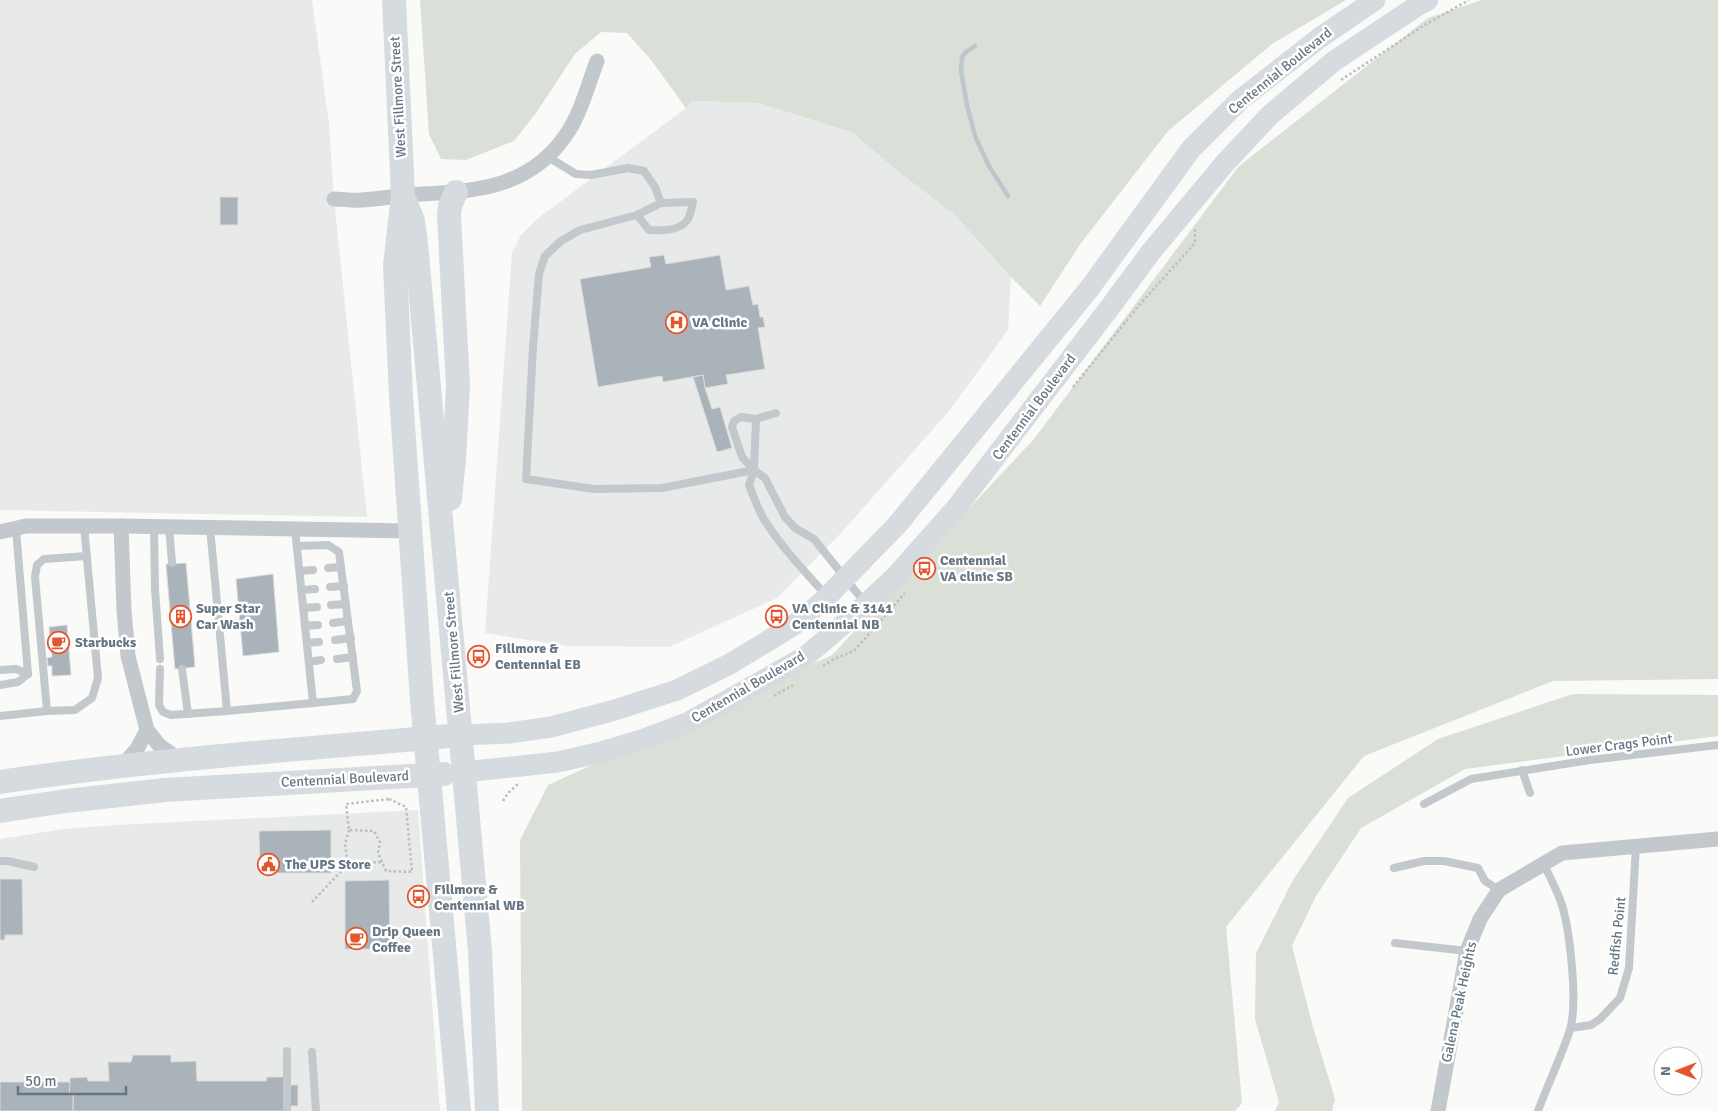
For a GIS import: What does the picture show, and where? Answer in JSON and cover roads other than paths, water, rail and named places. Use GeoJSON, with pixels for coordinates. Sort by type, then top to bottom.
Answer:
{"type":"FeatureCollection","features":[{"type":"Feature","properties":{"kind":"main road","name":"West Fillmore Street"},"geometry":{"type":"LineString","coordinates":[[394,0],[402,195],[395,266],[399,372],[429,775],[459,1111]]}},
{"type":"Feature","properties":{"kind":"main road","name":"Centennial Boulevard"},"geometry":{"type":"LineString","coordinates":[[0,782],[180,760],[461,735],[508,733],[551,726],[615,710],[677,690],[728,665],[783,633],[828,596],[897,525],[1088,289],[1192,148],[1240,100],[1318,39],[1375,0]]}},
{"type":"Feature","properties":{"kind":"main road","name":"Centennial Boulevard"},"geometry":{"type":"LineString","coordinates":[[0,811],[66,801],[165,790],[429,775],[558,762],[641,740],[689,722],[806,656],[848,621],[895,577],[958,507],[1150,253],[1225,163],[1270,115],[1334,61],[1428,0]]}},
{"type":"Feature","properties":{"kind":"main road"},"geometry":{"type":"LineString","coordinates":[[444,548],[454,459],[458,400],[449,225],[450,206],[456,192]]}},
{"type":"Feature","properties":{"kind":"main road","name":"West Fillmore Street"},"geometry":{"type":"LineString","coordinates":[[402,195],[410,213],[416,243],[481,959],[487,1111]]}},
{"type":"Feature","properties":{"kind":"main road"},"geometry":{"type":"LineString","coordinates":[[1127,237],[1150,253]]}},
{"type":"Feature","properties":{"kind":"street"},"geometry":{"type":"LineString","coordinates":[[334,199],[360,200],[490,188],[530,170],[548,157],[567,134],[597,61]]}},
{"type":"Feature","properties":{"kind":"street"},"geometry":{"type":"LineString","coordinates":[[0,532],[26,526],[154,526],[410,531]]}},
{"type":"Feature","properties":{"kind":"street"},"geometry":{"type":"LineString","coordinates":[[121,526],[124,610],[128,656],[147,730],[160,745],[180,760]]}},
{"type":"Feature","properties":{"kind":"street"},"geometry":{"type":"LineString","coordinates":[[122,766],[137,749],[147,730]]}},
{"type":"Feature","properties":{"kind":"street","name":"Galena Peak Heights"},"geometry":{"type":"LineString","coordinates":[[1438,1111],[1467,951],[1480,919],[1499,890],[1562,853],[1718,838]]}},
{"type":"Feature","properties":{"kind":"lane"},"geometry":{"type":"LineString","coordinates":[[548,157],[576,174],[591,175],[628,168],[644,171],[655,187],[661,203]]}},
{"type":"Feature","properties":{"kind":"lane"},"geometry":{"type":"LineString","coordinates":[[636,215],[649,230],[660,231],[682,226],[688,219],[693,202],[661,203],[636,215],[580,230],[562,241],[545,256],[539,274],[526,479],[594,489],[662,488],[754,470]]}},
{"type":"Feature","properties":{"kind":"lane"},"geometry":{"type":"LineString","coordinates":[[776,413],[756,419],[741,417],[734,421],[732,427],[742,457],[754,470],[765,478],[785,517],[796,528],[814,539],[866,605]]}},
{"type":"Feature","properties":{"kind":"lane"},"geometry":{"type":"LineString","coordinates":[[756,419],[754,470],[750,486],[764,520],[801,567],[848,621]]}},
{"type":"Feature","properties":{"kind":"lane"},"geometry":{"type":"LineString","coordinates":[[0,716],[75,710],[92,698],[98,678],[84,526]]}},
{"type":"Feature","properties":{"kind":"lane"},"geometry":{"type":"LineString","coordinates":[[154,526],[155,589],[160,659]]}},
{"type":"Feature","properties":{"kind":"lane"},"geometry":{"type":"LineString","coordinates":[[169,527],[172,563]]}},
{"type":"Feature","properties":{"kind":"lane"},"geometry":{"type":"LineString","coordinates":[[210,527],[227,711]]}},
{"type":"Feature","properties":{"kind":"lane"},"geometry":{"type":"LineString","coordinates":[[16,529],[28,674]]}},
{"type":"Feature","properties":{"kind":"lane"},"geometry":{"type":"LineString","coordinates":[[295,529],[313,703]]}},
{"type":"Feature","properties":{"kind":"lane"},"geometry":{"type":"LineString","coordinates":[[160,669],[158,705],[163,712],[171,715],[353,699],[358,691],[339,552],[328,545],[297,546]]}},
{"type":"Feature","properties":{"kind":"lane"},"geometry":{"type":"LineString","coordinates":[[47,711],[35,577],[37,565],[44,559],[87,556]]}},
{"type":"Feature","properties":{"kind":"lane"},"geometry":{"type":"LineString","coordinates":[[328,568],[341,566]]}},
{"type":"Feature","properties":{"kind":"lane"},"geometry":{"type":"LineString","coordinates":[[300,571],[313,570]]}},
{"type":"Feature","properties":{"kind":"lane"},"geometry":{"type":"LineString","coordinates":[[330,587],[344,586]]}},
{"type":"Feature","properties":{"kind":"lane"},"geometry":{"type":"LineString","coordinates":[[302,590],[315,589]]}},
{"type":"Feature","properties":{"kind":"lane"},"geometry":{"type":"LineString","coordinates":[[332,605],[346,604]]}},
{"type":"Feature","properties":{"kind":"lane"},"geometry":{"type":"LineString","coordinates":[[303,608],[317,607]]}},
{"type":"Feature","properties":{"kind":"lane"},"geometry":{"type":"LineString","coordinates":[[333,623],[348,622]]}},
{"type":"Feature","properties":{"kind":"lane"},"geometry":{"type":"LineString","coordinates":[[305,626],[318,625]]}},
{"type":"Feature","properties":{"kind":"lane"},"geometry":{"type":"LineString","coordinates":[[335,640],[350,638]]}},
{"type":"Feature","properties":{"kind":"lane"},"geometry":{"type":"LineString","coordinates":[[307,643],[319,642]]}},
{"type":"Feature","properties":{"kind":"lane"},"geometry":{"type":"LineString","coordinates":[[336,659],[353,657]]}},
{"type":"Feature","properties":{"kind":"lane"},"geometry":{"type":"LineString","coordinates":[[309,662],[321,660]]}},
{"type":"Feature","properties":{"kind":"lane"},"geometry":{"type":"LineString","coordinates":[[0,670],[16,669],[28,674]]}},
{"type":"Feature","properties":{"kind":"lane"},"geometry":{"type":"LineString","coordinates":[[182,669],[188,714]]}},
{"type":"Feature","properties":{"kind":"lane"},"geometry":{"type":"LineString","coordinates":[[0,685],[18,682],[28,674]]}},
{"type":"Feature","properties":{"kind":"lane","name":"Lower Crags Point"},"geometry":{"type":"LineString","coordinates":[[1424,804],[1471,779],[1590,760],[1718,746]]}},
{"type":"Feature","properties":{"kind":"lane"},"geometry":{"type":"LineString","coordinates":[[1522,770],[1530,793]]}},
{"type":"Feature","properties":{"kind":"lane","name":"Redfish Point"},"geometry":{"type":"LineString","coordinates":[[1571,1028],[1591,1024],[1600,1019],[1620,998],[1629,968],[1636,846]]}},
{"type":"Feature","properties":{"kind":"lane"},"geometry":{"type":"LineString","coordinates":[[0,861],[34,867]]}},
{"type":"Feature","properties":{"kind":"lane"},"geometry":{"type":"LineString","coordinates":[[1394,868],[1424,861],[1444,861],[1478,868],[1485,881],[1499,890]]}},
{"type":"Feature","properties":{"kind":"lane"},"geometry":{"type":"LineString","coordinates":[[1538,1111],[1571,1028],[1574,992],[1568,934],[1558,895],[1543,863]]}},
{"type":"Feature","properties":{"kind":"lane"},"geometry":{"type":"LineString","coordinates":[[1395,943],[1467,951]]}},
{"type":"Feature","properties":{"kind":"lane"},"geometry":{"type":"LineString","coordinates":[[287,1051],[287,1111]]}},
{"type":"Feature","properties":{"kind":"lane"},"geometry":{"type":"LineString","coordinates":[[312,1052],[316,1111]]}},
{"type":"Feature","properties":{"kind":"waterway"},"geometry":{"type":"LineString","coordinates":[[975,46],[962,57],[961,71],[967,105],[975,136],[989,166],[1008,196]]}},
{"type":"Feature","properties":{"kind":"place","name":"VA Clinic"},"geometry":{"type":"Point","coordinates":[676,322]}},
{"type":"Feature","properties":{"kind":"place","name":"Centennial VA clinic SB"},"geometry":{"type":"Point","coordinates":[924,568]}},
{"type":"Feature","properties":{"kind":"place","name":"Super Star Car Wash"},"geometry":{"type":"Point","coordinates":[180,616]}},
{"type":"Feature","properties":{"kind":"place","name":"VA Clinic & 3141 Centennial NB"},"geometry":{"type":"Point","coordinates":[776,616]}},
{"type":"Feature","properties":{"kind":"place","name":"Starbucks"},"geometry":{"type":"Point","coordinates":[59,642]}},
{"type":"Feature","properties":{"kind":"place","name":"Fillmore & Centennial EB"},"geometry":{"type":"Point","coordinates":[479,656]}},
{"type":"Feature","properties":{"kind":"place","name":"The UPS Store"},"geometry":{"type":"Point","coordinates":[269,864]}},
{"type":"Feature","properties":{"kind":"place","name":"Fillmore & Centennial WB"},"geometry":{"type":"Point","coordinates":[418,897]}},
{"type":"Feature","properties":{"kind":"place","name":"Drip Queen Coffee"},"geometry":{"type":"Point","coordinates":[356,939]}}]}
